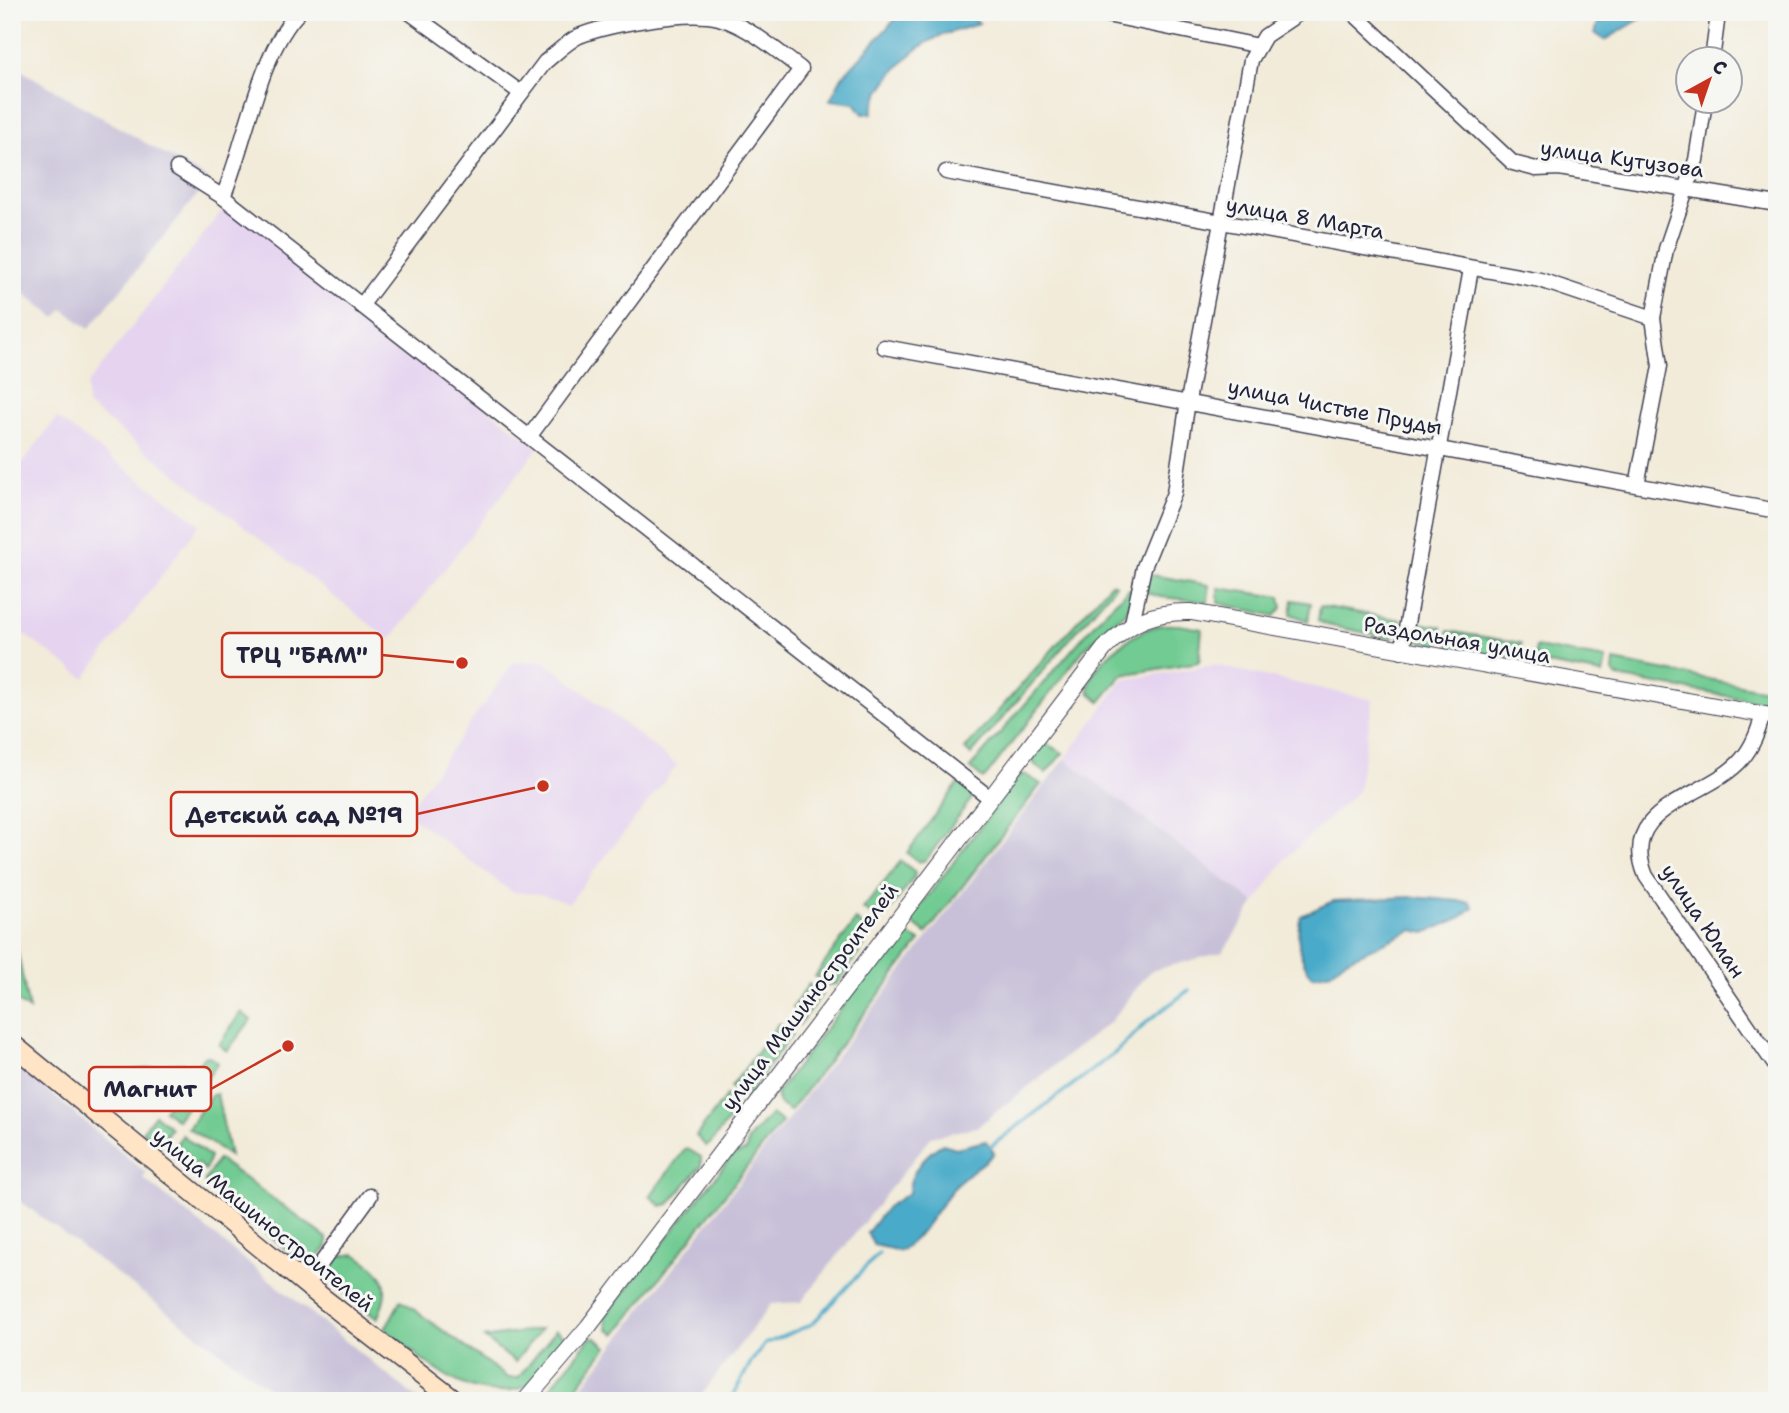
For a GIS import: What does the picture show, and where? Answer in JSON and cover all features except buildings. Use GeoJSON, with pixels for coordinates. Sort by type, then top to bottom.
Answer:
{"type":"FeatureCollection","features":[{"type":"Feature","properties":{"kind":"main road","name":"улица Машиностроителей"},"geometry":{"type":"LineString","coordinates":[[12,1044],[454,1401]]}},
{"type":"Feature","properties":{"kind":"street"},"geometry":{"type":"LineString","coordinates":[[223,197],[264,74],[283,31],[299,12]]}},
{"type":"Feature","properties":{"kind":"street"},"geometry":{"type":"LineString","coordinates":[[409,12],[521,93]]}},
{"type":"Feature","properties":{"kind":"street"},"geometry":{"type":"LineString","coordinates":[[1092,12],[1259,46]]}},
{"type":"Feature","properties":{"kind":"street"},"geometry":{"type":"LineString","coordinates":[[1132,623],[1144,568],[1174,493],[1188,401],[1251,60],[1265,36],[1301,12]]}},
{"type":"Feature","properties":{"kind":"street","name":"улица Кутузова"},"geometry":{"type":"LineString","coordinates":[[1352,12],[1513,163],[1536,169],[1559,168],[1777,204]]}},
{"type":"Feature","properties":{"kind":"street"},"geometry":{"type":"LineString","coordinates":[[361,306],[545,62],[579,36],[647,22],[695,16],[718,18],[740,27],[801,69],[529,437]]}},
{"type":"Feature","properties":{"kind":"street"},"geometry":{"type":"LineString","coordinates":[[1714,46],[1717,22]]}},
{"type":"Feature","properties":{"kind":"street"},"geometry":{"type":"LineString","coordinates":[[1637,485],[1660,366],[1653,318],[1666,249],[1696,160],[1703,116]]}},
{"type":"Feature","properties":{"kind":"street"},"geometry":{"type":"LineString","coordinates":[[177,167],[223,197],[990,798]]}},
{"type":"Feature","properties":{"kind":"street","name":"улица 8 Марта"},"geometry":{"type":"LineString","coordinates":[[946,172],[1220,224],[1540,280],[1653,318]]}},
{"type":"Feature","properties":{"kind":"street"},"geometry":{"type":"LineString","coordinates":[[1402,651],[1471,269]]}},
{"type":"Feature","properties":{"kind":"street","name":"улица Чистые Пруды"},"geometry":{"type":"LineString","coordinates":[[884,347],[1777,511]]}},
{"type":"Feature","properties":{"kind":"street","name":"Раздольная улица"},"geometry":{"type":"LineString","coordinates":[[1132,623],[1152,615],[1191,612],[1770,716]]}},
{"type":"Feature","properties":{"kind":"street","name":"улица Машиностроителей"},"geometry":{"type":"LineString","coordinates":[[529,1399],[588,1326],[1104,649],[1132,623]]}},
{"type":"Feature","properties":{"kind":"street","name":"улица Юман"},"geometry":{"type":"LineString","coordinates":[[1770,716],[1742,760],[1728,772],[1664,810],[1642,834],[1638,847],[1639,860],[1646,876],[1777,1068]]}},
{"type":"Feature","properties":{"kind":"street"},"geometry":{"type":"LineString","coordinates":[[306,1284],[370,1196]]}},
{"type":"Feature","properties":{"kind":"shaded area"},"geometry":{"type":"Polygon","coordinates":[[[12,65],[209,180],[89,329],[63,309],[56,318],[12,284],[12,65]]]}},
{"type":"Feature","properties":{"kind":"shaded area"},"geometry":{"type":"Polygon","coordinates":[[[227,204],[538,448],[390,640],[87,405],[87,385],[227,204]]]}},
{"type":"Feature","properties":{"kind":"shaded area"},"geometry":{"type":"Polygon","coordinates":[[[57,418],[200,524],[85,678],[12,626],[12,476],[57,418]]]}},
{"type":"Feature","properties":{"kind":"shaded area"},"geometry":{"type":"Polygon","coordinates":[[[544,661],[677,765],[569,903],[540,894],[512,892],[406,813],[513,663],[544,661]]]}},
{"type":"Feature","properties":{"kind":"shaded area"},"geometry":{"type":"Polygon","coordinates":[[[1214,665],[1373,700],[1358,791],[1286,858],[1255,903],[1065,759],[1123,680],[1214,665]]]}},
{"type":"Feature","properties":{"kind":"shaded area"},"geometry":{"type":"Polygon","coordinates":[[[1065,759],[1255,903],[1223,952],[1150,971],[1111,1021],[977,1127],[931,1137],[801,1302],[771,1304],[697,1401],[571,1401],[1065,759]]]}},
{"type":"Feature","properties":{"kind":"shaded area"},"geometry":{"type":"Polygon","coordinates":[[[12,1061],[146,1173],[143,1178],[420,1401],[286,1401],[12,1195],[12,1061]]]}},
{"type":"Feature","properties":{"kind":"green space"},"geometry":{"type":"Polygon","coordinates":[[[1152,575],[1209,585],[1208,602],[1161,597],[1145,592],[1148,579],[1152,575]]]}},
{"type":"Feature","properties":{"kind":"green space"},"geometry":{"type":"Polygon","coordinates":[[[1111,583],[1116,585],[971,755],[965,749],[1111,583]]]}},
{"type":"Feature","properties":{"kind":"green space"},"geometry":{"type":"Polygon","coordinates":[[[1218,588],[1280,597],[1282,608],[1275,616],[1218,603],[1218,588]]]}},
{"type":"Feature","properties":{"kind":"green space"},"geometry":{"type":"Polygon","coordinates":[[[1129,589],[1134,589],[1126,612],[1085,648],[983,779],[970,768],[1102,615],[1129,589]]]}},
{"type":"Feature","properties":{"kind":"green space"},"geometry":{"type":"Polygon","coordinates":[[[1293,600],[1311,603],[1308,621],[1291,614],[1293,600]]]}},
{"type":"Feature","properties":{"kind":"green space"},"geometry":{"type":"Polygon","coordinates":[[[1320,606],[1401,620],[1398,633],[1391,638],[1327,625],[1318,621],[1320,606]]]}},
{"type":"Feature","properties":{"kind":"green space"},"geometry":{"type":"Polygon","coordinates":[[[1413,622],[1442,627],[1439,645],[1414,639],[1411,632],[1413,622]]]}},
{"type":"Feature","properties":{"kind":"green space"},"geometry":{"type":"Polygon","coordinates":[[[1179,625],[1202,629],[1199,662],[1122,675],[1100,702],[1089,692],[1091,681],[1103,660],[1124,642],[1157,626],[1179,625]]]}},
{"type":"Feature","properties":{"kind":"green space"},"geometry":{"type":"Polygon","coordinates":[[[1448,631],[1521,643],[1520,653],[1511,659],[1451,648],[1447,641],[1448,631]]]}},
{"type":"Feature","properties":{"kind":"green space"},"geometry":{"type":"Polygon","coordinates":[[[1536,647],[1606,659],[1603,674],[1542,663],[1535,657],[1536,647]]]}},
{"type":"Feature","properties":{"kind":"green space"},"geometry":{"type":"Polygon","coordinates":[[[1614,661],[1777,692],[1777,700],[1772,704],[1617,677],[1613,672],[1614,661]]]}},
{"type":"Feature","properties":{"kind":"green space"},"geometry":{"type":"Polygon","coordinates":[[[1045,743],[1063,753],[1046,773],[1034,764],[1033,759],[1045,743]]]}},
{"type":"Feature","properties":{"kind":"green space"},"geometry":{"type":"Polygon","coordinates":[[[1024,774],[1041,784],[926,934],[911,922],[913,916],[1017,778],[1024,774]]]}},
{"type":"Feature","properties":{"kind":"green space"},"geometry":{"type":"Polygon","coordinates":[[[960,781],[975,794],[926,860],[919,862],[907,853],[960,781]]]}},
{"type":"Feature","properties":{"kind":"green space"},"geometry":{"type":"Polygon","coordinates":[[[901,861],[915,872],[914,877],[886,916],[880,919],[863,909],[901,861]]]}},
{"type":"Feature","properties":{"kind":"green space"},"geometry":{"type":"Polygon","coordinates":[[[856,920],[867,929],[866,943],[837,984],[826,985],[815,976],[856,920]]]}},
{"type":"Feature","properties":{"kind":"green space"},"geometry":{"type":"Polygon","coordinates":[[[12,925],[29,1010],[12,998],[12,925]]]}},
{"type":"Feature","properties":{"kind":"green space"},"geometry":{"type":"Polygon","coordinates":[[[903,932],[920,941],[790,1111],[779,1104],[776,1094],[898,934],[903,932]]]}},
{"type":"Feature","properties":{"kind":"green space"},"geometry":{"type":"Polygon","coordinates":[[[809,984],[822,994],[799,1025],[793,1020],[799,1013],[793,1007],[809,984]]]}},
{"type":"Feature","properties":{"kind":"green space"},"geometry":{"type":"Polygon","coordinates":[[[241,1012],[251,1020],[227,1051],[219,1045],[241,1012]]]}},
{"type":"Feature","properties":{"kind":"green space"},"geometry":{"type":"Polygon","coordinates":[[[779,1023],[793,1033],[745,1098],[731,1087],[779,1023]]]}},
{"type":"Feature","properties":{"kind":"green space"},"geometry":{"type":"Polygon","coordinates":[[[209,1056],[218,1063],[177,1120],[164,1110],[204,1057],[209,1056]]]}},
{"type":"Feature","properties":{"kind":"green space"},"geometry":{"type":"Polygon","coordinates":[[[182,1063],[152,1104],[112,1074],[182,1063]]]}},
{"type":"Feature","properties":{"kind":"green space"},"geometry":{"type":"Polygon","coordinates":[[[217,1094],[230,1156],[188,1128],[212,1095],[217,1094]]]}},
{"type":"Feature","properties":{"kind":"green space"},"geometry":{"type":"Polygon","coordinates":[[[727,1095],[733,1101],[727,1109],[733,1114],[706,1146],[696,1136],[727,1095]]]}},
{"type":"Feature","properties":{"kind":"green space"},"geometry":{"type":"Polygon","coordinates":[[[771,1114],[782,1122],[616,1334],[608,1330],[605,1317],[732,1156],[746,1151],[748,1140],[771,1114]]]}},
{"type":"Feature","properties":{"kind":"green space"},"geometry":{"type":"Polygon","coordinates":[[[155,1115],[171,1128],[159,1145],[142,1131],[155,1115]]]}},
{"type":"Feature","properties":{"kind":"green space"},"geometry":{"type":"Polygon","coordinates":[[[182,1135],[210,1157],[205,1170],[197,1163],[191,1170],[171,1153],[182,1135]]]}},
{"type":"Feature","properties":{"kind":"green space"},"geometry":{"type":"Polygon","coordinates":[[[686,1148],[701,1157],[701,1166],[669,1204],[661,1206],[650,1196],[686,1148]]]}},
{"type":"Feature","properties":{"kind":"green space"},"geometry":{"type":"Polygon","coordinates":[[[218,1159],[327,1238],[327,1247],[309,1268],[204,1182],[218,1159]]]}},
{"type":"Feature","properties":{"kind":"green space"},"geometry":{"type":"Polygon","coordinates":[[[355,1254],[374,1268],[384,1281],[385,1297],[377,1319],[324,1276],[337,1257],[355,1254]]]}},
{"type":"Feature","properties":{"kind":"green space"},"geometry":{"type":"Polygon","coordinates":[[[401,1300],[508,1378],[518,1378],[556,1330],[567,1338],[534,1382],[514,1390],[493,1392],[474,1388],[436,1369],[385,1329],[401,1300]]]}},
{"type":"Feature","properties":{"kind":"green space"},"geometry":{"type":"Polygon","coordinates":[[[541,1329],[515,1362],[484,1338],[541,1329]]]}},
{"type":"Feature","properties":{"kind":"green space"},"geometry":{"type":"Polygon","coordinates":[[[595,1337],[607,1347],[566,1401],[540,1401],[590,1338],[595,1337]]]}},
{"type":"Feature","properties":{"kind":"water"},"geometry":{"type":"Polygon","coordinates":[[[902,12],[968,12],[979,23],[938,37],[907,58],[881,91],[872,113],[863,114],[855,103],[830,100],[842,77],[902,12]]]}},
{"type":"Feature","properties":{"kind":"water"},"geometry":{"type":"Polygon","coordinates":[[[1601,12],[1652,12],[1605,40],[1595,33],[1601,12]]]}},
{"type":"Feature","properties":{"kind":"water"},"geometry":{"type":"Polygon","coordinates":[[[1412,897],[1470,902],[1473,907],[1460,918],[1425,933],[1412,930],[1344,961],[1331,972],[1313,976],[1304,964],[1298,931],[1301,916],[1333,901],[1412,897]]]}},
{"type":"Feature","properties":{"kind":"water"},"geometry":{"type":"Polygon","coordinates":[[[986,1141],[994,1153],[956,1185],[909,1244],[900,1251],[874,1245],[867,1233],[887,1207],[909,1193],[915,1172],[930,1153],[943,1144],[956,1148],[986,1141]]]}},
{"type":"Feature","properties":{"kind":"waterway"},"geometry":{"type":"LineString","coordinates":[[990,1147],[1116,1052],[1149,1020],[1189,990]]}},
{"type":"Feature","properties":{"kind":"waterway"},"geometry":{"type":"LineString","coordinates":[[730,1401],[751,1362],[765,1344],[812,1324],[879,1253]]}},
{"type":"Feature","properties":{"kind":"place","name":"ТРЦ \"БАМ\""},"geometry":{"type":"Point","coordinates":[462,663]}},
{"type":"Feature","properties":{"kind":"place","name":"Детский сад №19"},"geometry":{"type":"Point","coordinates":[543,786]}},
{"type":"Feature","properties":{"kind":"place","name":"Магнит"},"geometry":{"type":"Point","coordinates":[288,1046]}}]}
